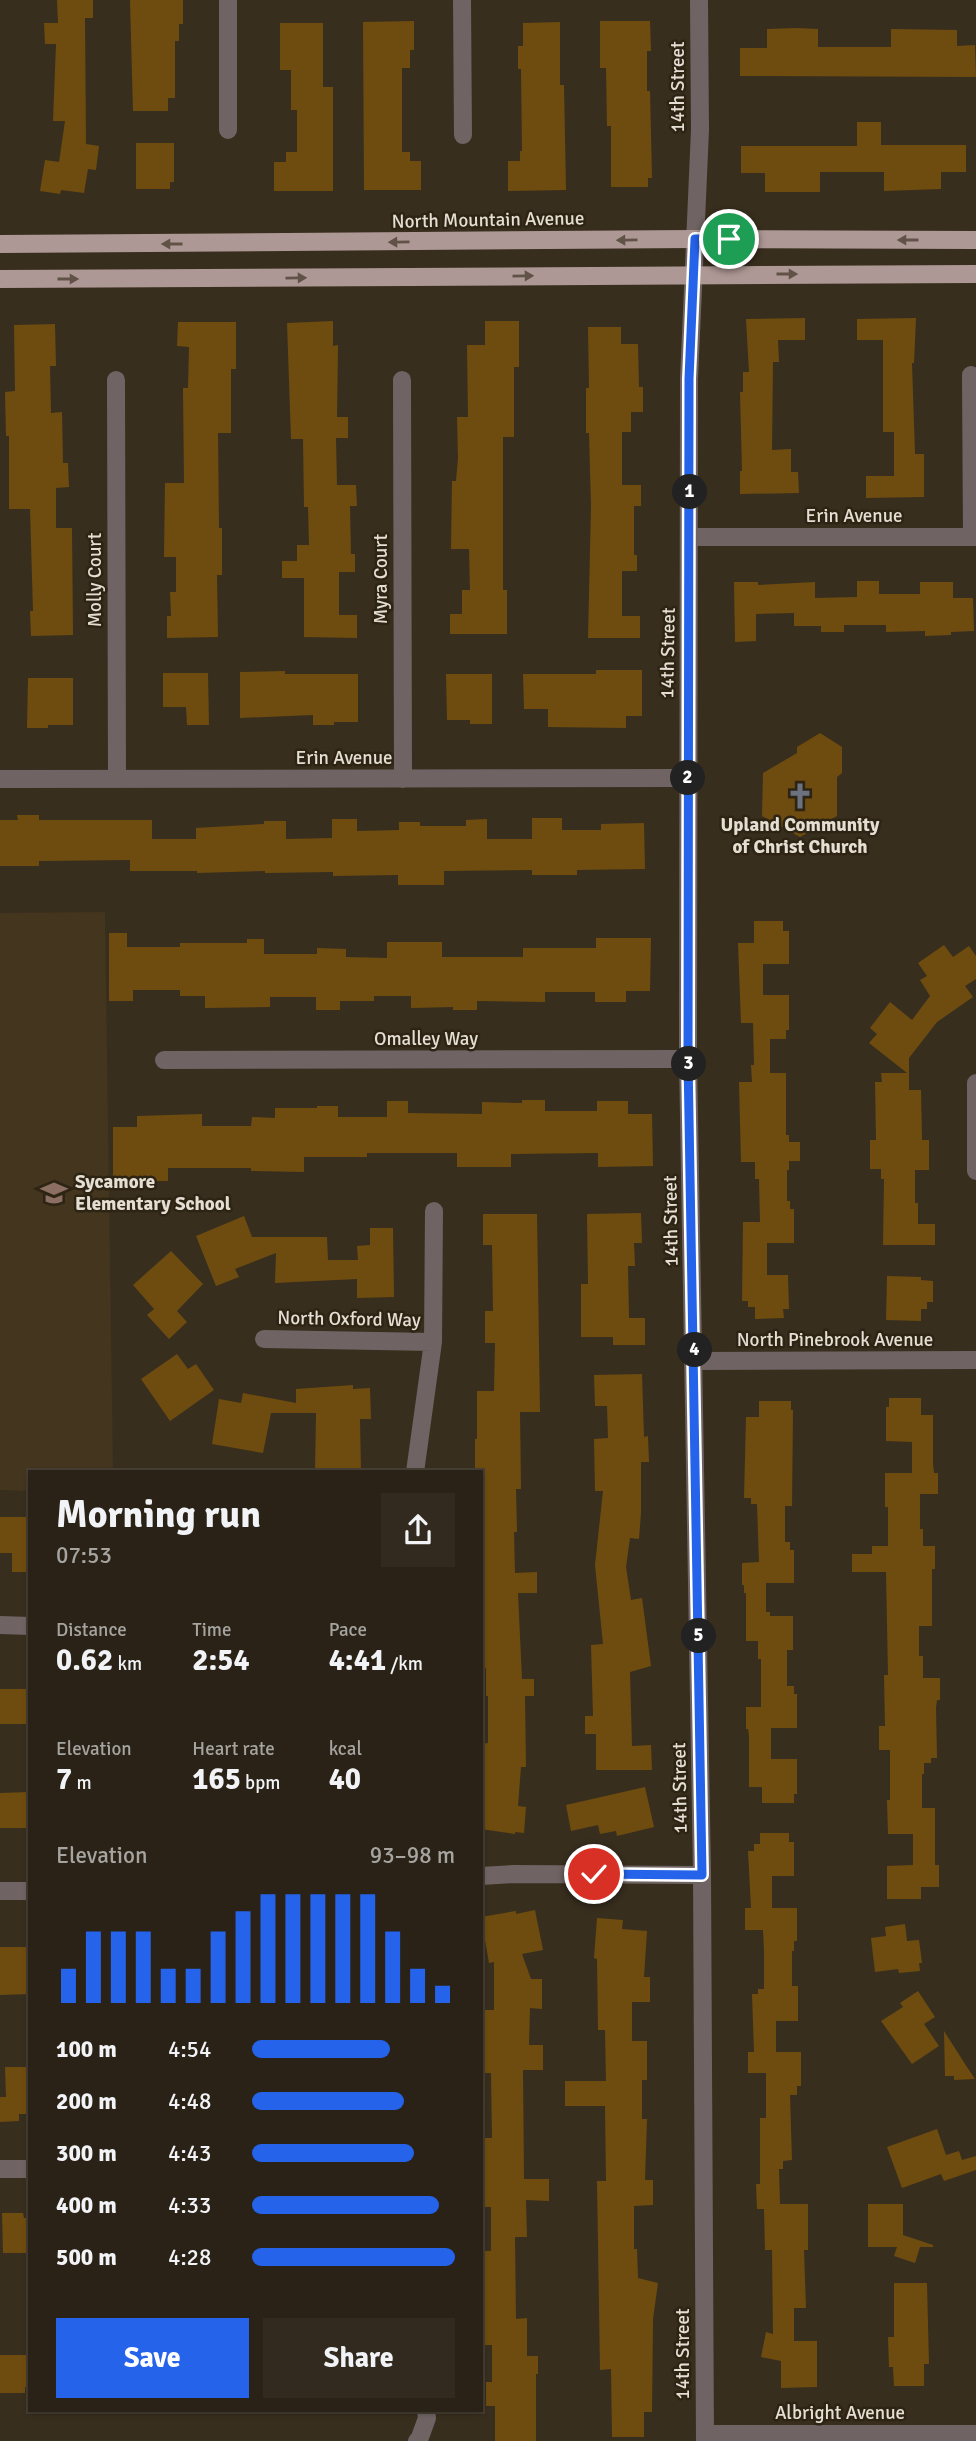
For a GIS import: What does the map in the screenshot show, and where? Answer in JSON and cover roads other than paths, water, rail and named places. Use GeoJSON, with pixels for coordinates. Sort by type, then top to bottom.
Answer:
{"type":"FeatureCollection","features":[{"type":"Feature","properties":{"kind":"main road","name":"North Mountain Avenue"},"geometry":{"type":"LineString","coordinates":[[0,244],[695,239],[976,240]]}},
{"type":"Feature","properties":{"kind":"main road"},"geometry":{"type":"LineString","coordinates":[[0,279],[976,274]]}},
{"type":"Feature","properties":{"kind":"street"},"geometry":{"type":"LineString","coordinates":[[228,0],[228,130]]}},
{"type":"Feature","properties":{"kind":"street"},"geometry":{"type":"LineString","coordinates":[[462,0],[463,135]]}},
{"type":"Feature","properties":{"kind":"street","name":"14th Street"},"geometry":{"type":"LineString","coordinates":[[699,0],[700,130],[689,379],[688,1059],[702,1875],[705,2437]]}},
{"type":"Feature","properties":{"kind":"street"},"geometry":{"type":"LineString","coordinates":[[971,375],[974,537]]}},
{"type":"Feature","properties":{"kind":"street","name":"Molly Court"},"geometry":{"type":"LineString","coordinates":[[116,380],[117,779]]}},
{"type":"Feature","properties":{"kind":"street","name":"Myra Court"},"geometry":{"type":"LineString","coordinates":[[402,380],[403,779]]}},
{"type":"Feature","properties":{"kind":"street","name":"Erin Avenue"},"geometry":{"type":"LineString","coordinates":[[690,537],[974,537]]}},
{"type":"Feature","properties":{"kind":"street","name":"Erin Avenue"},"geometry":{"type":"LineString","coordinates":[[0,779],[688,778]]}},
{"type":"Feature","properties":{"kind":"street","name":"Omalley Way"},"geometry":{"type":"LineString","coordinates":[[164,1060],[688,1059]]}},
{"type":"Feature","properties":{"kind":"street"},"geometry":{"type":"LineString","coordinates":[[975,1086],[976,1171]]}},
{"type":"Feature","properties":{"kind":"street"},"geometry":{"type":"LineString","coordinates":[[415,1470],[433,1342],[434,1211]]}},
{"type":"Feature","properties":{"kind":"street","name":"North Oxford Way"},"geometry":{"type":"LineString","coordinates":[[264,1339],[433,1342]]}},
{"type":"Feature","properties":{"kind":"street","name":"North Pinebrook Avenue"},"geometry":{"type":"LineString","coordinates":[[695,1362],[976,1360]]}},
{"type":"Feature","properties":{"kind":"street"},"geometry":{"type":"LineString","coordinates":[[0,1625],[28,1626]]}},
{"type":"Feature","properties":{"kind":"street"},"geometry":{"type":"LineString","coordinates":[[483,1876],[702,1875]]}},
{"type":"Feature","properties":{"kind":"street"},"geometry":{"type":"LineString","coordinates":[[0,1891],[28,1891]]}},
{"type":"Feature","properties":{"kind":"street"},"geometry":{"type":"LineString","coordinates":[[0,2169],[28,2169]]}},
{"type":"Feature","properties":{"kind":"street"},"geometry":{"type":"LineString","coordinates":[[418,2440],[426,2412]]}},
{"type":"Feature","properties":{"kind":"street","name":"Albright Avenue"},"geometry":{"type":"LineString","coordinates":[[705,2437],[976,2434]]}},
{"type":"Feature","properties":{"kind":"place","name":"Upland Community of Christ Church"},"geometry":{"type":"Point","coordinates":[800,796]}},
{"type":"Feature","properties":{"kind":"place","name":"Sycamore Elementary School"},"geometry":{"type":"Point","coordinates":[54,1193]}}]}
